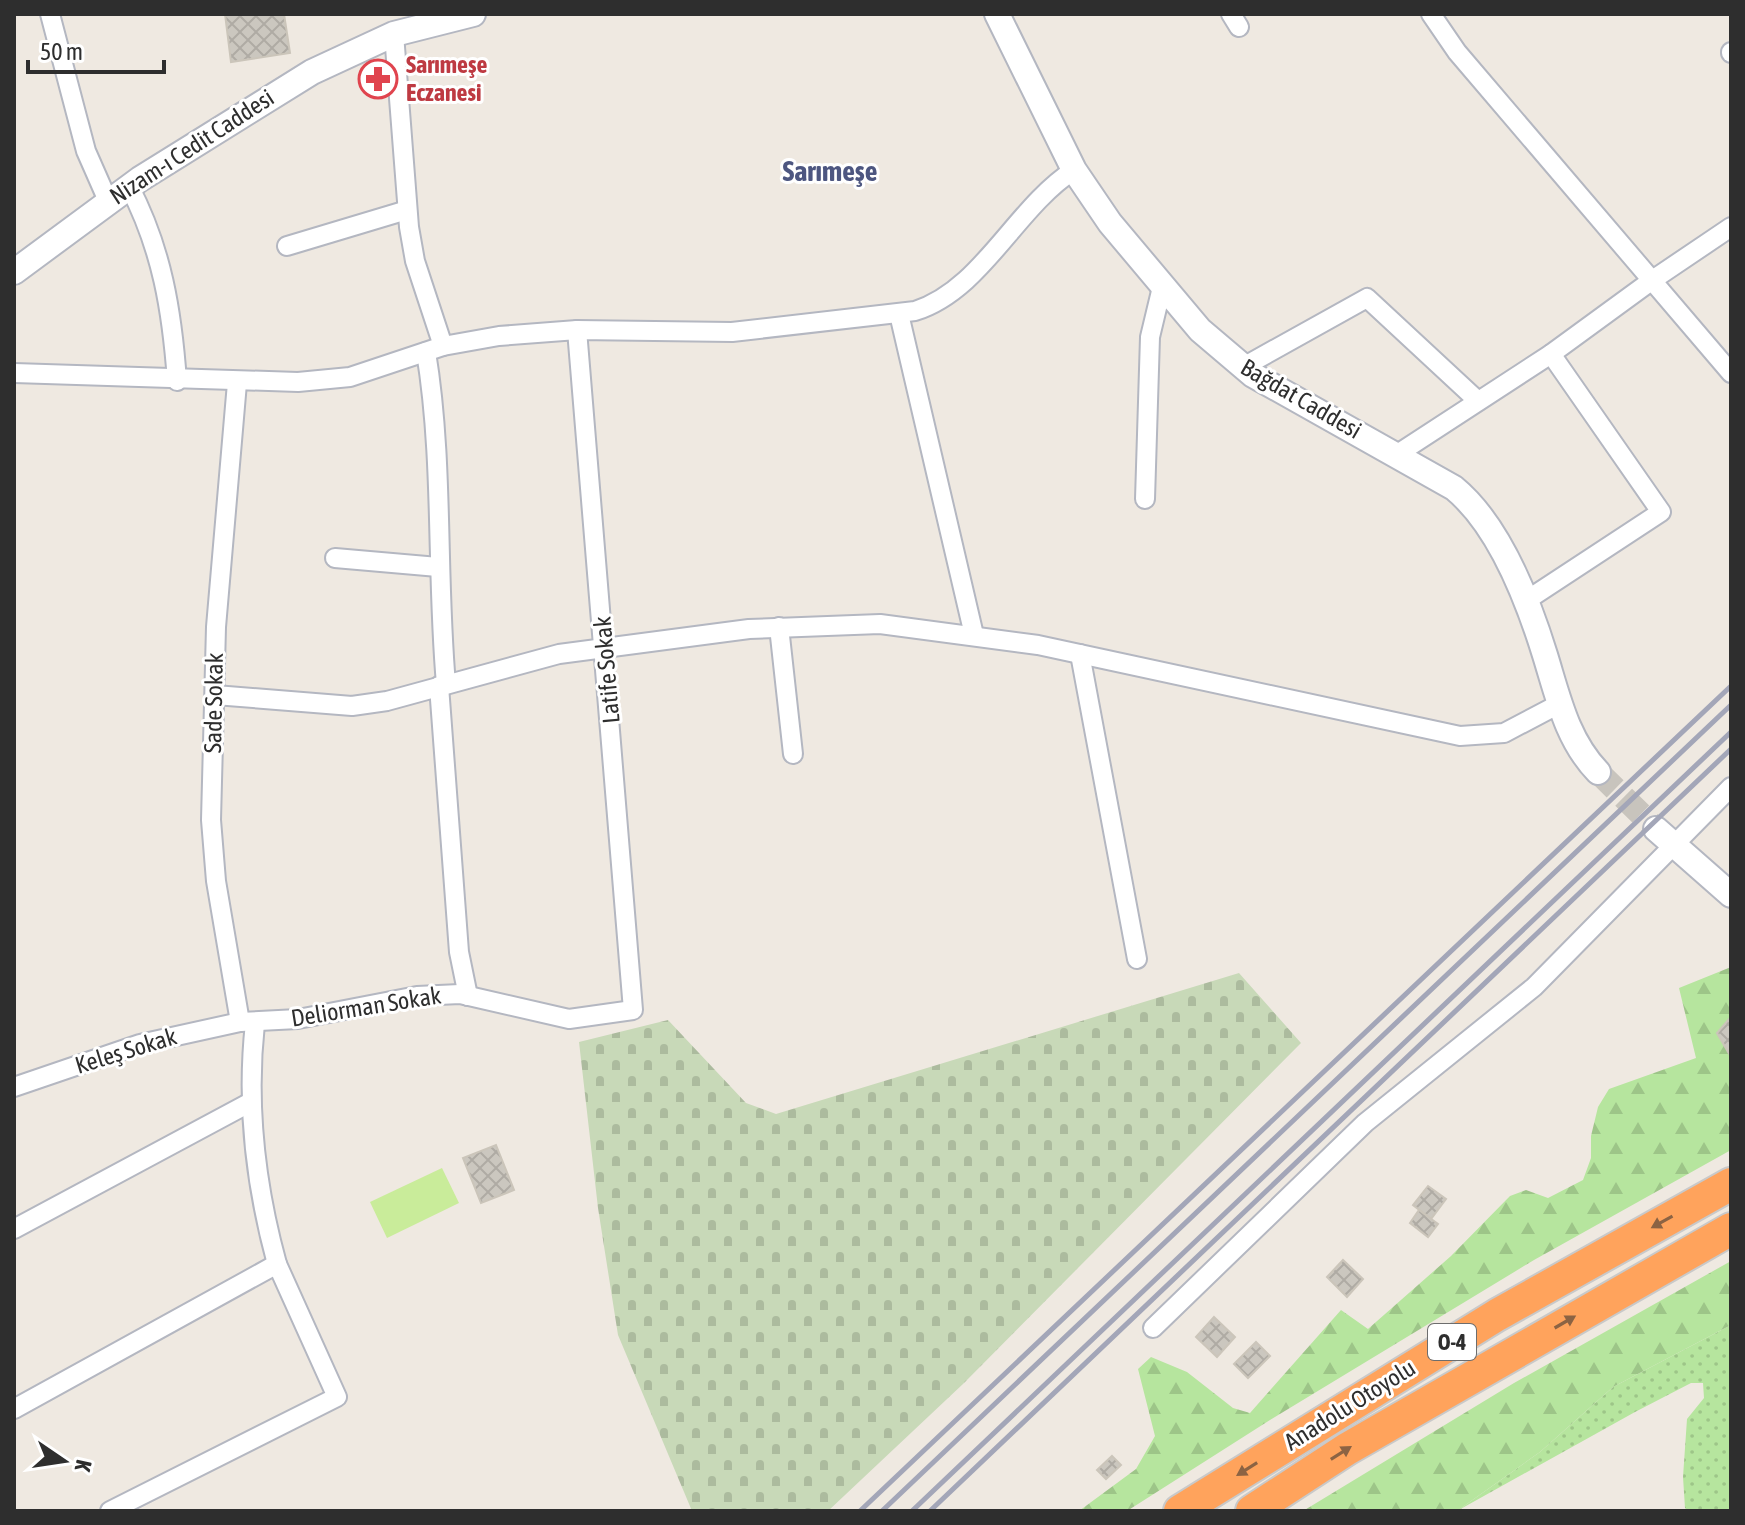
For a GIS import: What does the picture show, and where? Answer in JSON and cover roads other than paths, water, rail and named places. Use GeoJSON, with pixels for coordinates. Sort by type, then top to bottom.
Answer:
{"type":"FeatureCollection","features":[{"type":"Feature","properties":{"kind":"highway","name":"Anadolu Otoyolu"},"geometry":{"type":"LineString","coordinates":[[1180,1511],[1497,1315],[1731,1184]]}},
{"type":"Feature","properties":{"kind":"highway","name":"Anadolu Otoyolu"},"geometry":{"type":"LineString","coordinates":[[1252,1511],[1347,1449],[1731,1229]]}},
{"type":"Feature","properties":{"kind":"street"},"geometry":{"type":"LineString","coordinates":[[50,14],[86,151],[108,201]]}},
{"type":"Feature","properties":{"kind":"street","name":"Nizam-ı Cedit Caddesi"},"geometry":{"type":"LineString","coordinates":[[14,272],[129,186],[393,24],[473,14]]}},
{"type":"Feature","properties":{"kind":"street","name":"Bağdat Caddesi"},"geometry":{"type":"LineString","coordinates":[[997,14],[1074,170],[1162,287],[1200,330],[1243,367],[1276,389],[1396,455],[1466,498],[1501,548],[1578,750],[1598,772]]}},
{"type":"Feature","properties":{"kind":"street"},"geometry":{"type":"LineString","coordinates":[[1431,14],[1457,52],[1731,373]]}},
{"type":"Feature","properties":{"kind":"street"},"geometry":{"type":"LineString","coordinates":[[393,24],[407,210],[434,349],[442,685],[459,952],[468,996]]}},
{"type":"Feature","properties":{"kind":"street"},"geometry":{"type":"LineString","coordinates":[[14,373],[237,383],[350,377],[434,349],[499,336],[577,330],[732,332],[899,314],[930,306],[958,287],[1048,187],[1074,170]]}},
{"type":"Feature","properties":{"kind":"street"},"geometry":{"type":"LineString","coordinates":[[129,186],[157,252],[169,291],[177,381]]}},
{"type":"Feature","properties":{"kind":"street"},"geometry":{"type":"LineString","coordinates":[[287,246],[407,210]]}},
{"type":"Feature","properties":{"kind":"street"},"geometry":{"type":"LineString","coordinates":[[1396,455],[1551,354],[1731,227]]}},
{"type":"Feature","properties":{"kind":"street"},"geometry":{"type":"LineString","coordinates":[[1145,499],[1150,337],[1162,287]]}},
{"type":"Feature","properties":{"kind":"street"},"geometry":{"type":"LineString","coordinates":[[1243,367],[1367,298],[1478,401]]}},
{"type":"Feature","properties":{"kind":"street"},"geometry":{"type":"LineString","coordinates":[[899,314],[974,635]]}},
{"type":"Feature","properties":{"kind":"street","name":"Latife Sokak"},"geometry":{"type":"LineString","coordinates":[[577,330],[589,501],[606,647],[633,1010]]}},
{"type":"Feature","properties":{"kind":"street"},"geometry":{"type":"LineString","coordinates":[[1524,602],[1661,512],[1551,354]]}},
{"type":"Feature","properties":{"kind":"street","name":"Sade Sokak"},"geometry":{"type":"LineString","coordinates":[[110,1511],[337,1397],[277,1264],[259,1190],[247,1022],[213,848],[216,627],[237,383]]}},
{"type":"Feature","properties":{"kind":"street"},"geometry":{"type":"LineString","coordinates":[[335,558],[438,567]]}},
{"type":"Feature","properties":{"kind":"street"},"geometry":{"type":"LineString","coordinates":[[215,695],[337,707],[387,701],[518,662],[606,647],[779,627],[880,624],[974,635],[1080,654],[1460,736],[1504,733],[1561,703]]}},
{"type":"Feature","properties":{"kind":"street"},"geometry":{"type":"LineString","coordinates":[[779,627],[793,754]]}},
{"type":"Feature","properties":{"kind":"street"},"geometry":{"type":"LineString","coordinates":[[1080,654],[1137,959]]}},
{"type":"Feature","properties":{"kind":"street"},"geometry":{"type":"LineString","coordinates":[[1153,1328],[1365,1123],[1534,987],[1731,787]]}},
{"type":"Feature","properties":{"kind":"street"},"geometry":{"type":"LineString","coordinates":[[1656,829],[1731,895]]}},
{"type":"Feature","properties":{"kind":"street","name":"Deliorman Sokak"},"geometry":{"type":"LineString","coordinates":[[247,1022],[298,1019],[441,993],[468,996],[556,1018],[584,1018],[633,1010]]}},
{"type":"Feature","properties":{"kind":"street","name":"Keleş Sokak"},"geometry":{"type":"LineString","coordinates":[[14,1087],[140,1044],[247,1022]]}},
{"type":"Feature","properties":{"kind":"street"},"geometry":{"type":"LineString","coordinates":[[14,1229],[251,1102]]}},
{"type":"Feature","properties":{"kind":"street"},"geometry":{"type":"LineString","coordinates":[[14,1409],[277,1264]]}},
{"type":"Feature","properties":{"kind":"tunnel"},"geometry":{"type":"LineString","coordinates":[[1598,772],[1656,829]]}},
{"type":"Feature","properties":{"kind":"railway"},"geometry":{"type":"LineString","coordinates":[[860,1511],[1731,686]]}},
{"type":"Feature","properties":{"kind":"railway"},"geometry":{"type":"LineString","coordinates":[[882,1511],[1731,705]]}},
{"type":"Feature","properties":{"kind":"railway"},"geometry":{"type":"LineString","coordinates":[[912,1511],[1731,732]]}},
{"type":"Feature","properties":{"kind":"railway"},"geometry":{"type":"LineString","coordinates":[[930,1511],[1731,749]]}},
{"type":"Feature","properties":{"kind":"place","name":"Sarımeşe Eczanesi"},"geometry":{"type":"Point","coordinates":[378,79]}},
{"type":"Feature","properties":{"kind":"district","name":"Sarımeşe"},"geometry":{"type":"Point","coordinates":[830,171]}}]}
